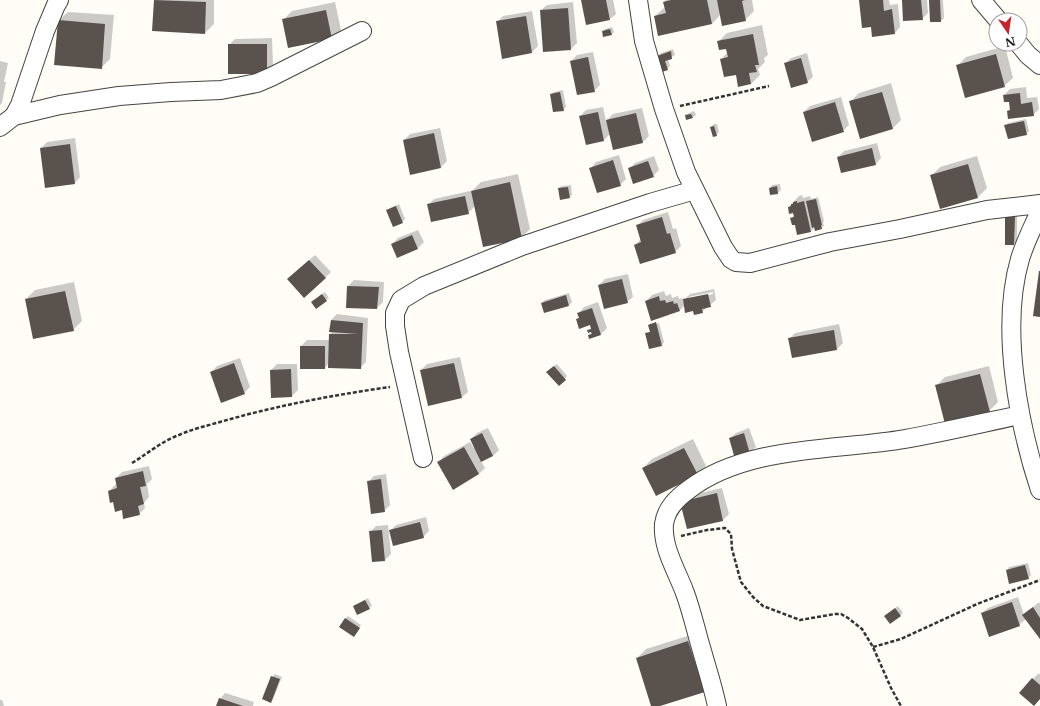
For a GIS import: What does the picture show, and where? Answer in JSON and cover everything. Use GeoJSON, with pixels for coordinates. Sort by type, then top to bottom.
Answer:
{"type":"FeatureCollection","features":[{"type":"Feature","properties":{"kind":"street"},"geometry":{"type":"LineString","coordinates":[[7,121],[20,105],[45,31],[59,0]]}},
{"type":"Feature","properties":{"kind":"street"},"geometry":{"type":"LineString","coordinates":[[638,0],[644,41],[675,143],[695,190],[723,247],[731,259],[739,263],[750,263],[830,242],[900,230],[987,210],[1040,204]]}},
{"type":"Feature","properties":{"kind":"street"},"geometry":{"type":"LineString","coordinates":[[981,0],[991,12]]}},
{"type":"Feature","properties":{"kind":"street"},"geometry":{"type":"LineString","coordinates":[[7,121],[60,105],[119,96],[210,91],[256,82],[271,77],[362,31]]}},
{"type":"Feature","properties":{"kind":"street"},"geometry":{"type":"LineString","coordinates":[[1026,52],[1040,65]]}},
{"type":"Feature","properties":{"kind":"street"},"geometry":{"type":"LineString","coordinates":[[423,458],[399,352],[395,326],[395,312],[403,298],[424,286],[522,246],[627,210],[695,190]]}},
{"type":"Feature","properties":{"kind":"street"},"geometry":{"type":"LineString","coordinates":[[1040,211],[1020,258],[1012,297],[1013,362],[1020,414],[1040,490]]}},
{"type":"Feature","properties":{"kind":"street"},"geometry":{"type":"LineString","coordinates":[[717,706],[685,593],[672,563],[664,537],[665,518],[672,504],[678,498],[699,482],[730,466],[763,457],[905,439],[1020,414]]}},
{"type":"Feature","properties":{"kind":"path"},"geometry":{"type":"LineString","coordinates":[[664,109],[768,86]]}},
{"type":"Feature","properties":{"kind":"path"},"geometry":{"type":"LineString","coordinates":[[132,464],[179,435],[251,413],[360,391],[407,384]]}},
{"type":"Feature","properties":{"kind":"path"},"geometry":{"type":"LineString","coordinates":[[664,537],[686,536],[707,530],[726,528],[731,534],[732,549],[741,582],[753,597],[763,606],[800,620],[841,614],[848,618],[862,629],[873,647],[891,688],[901,706]]}},
{"type":"Feature","properties":{"kind":"path"},"geometry":{"type":"LineString","coordinates":[[873,647],[901,639],[977,604],[1040,580]]}},
{"type":"Feature","properties":{"kind":"building"},"geometry":{"type":"Polygon","coordinates":[[[154,0],[206,2],[205,34],[152,31],[154,0]]]}},
{"type":"Feature","properties":{"kind":"building"},"geometry":{"type":"Polygon","coordinates":[[[581,0],[606,0],[610,20],[586,25],[581,0]]]}},
{"type":"Feature","properties":{"kind":"building"},"geometry":{"type":"Polygon","coordinates":[[[671,0],[707,0],[712,24],[658,36],[654,16],[666,13],[663,2],[671,0]]]}},
{"type":"Feature","properties":{"kind":"building"},"geometry":{"type":"Polygon","coordinates":[[[717,0],[745,0],[742,1],[746,21],[722,26],[717,0]]]}},
{"type":"Feature","properties":{"kind":"building"},"geometry":{"type":"Polygon","coordinates":[[[859,0],[883,0],[884,11],[892,9],[895,34],[872,37],[871,27],[862,28],[859,0]]]}},
{"type":"Feature","properties":{"kind":"building"},"geometry":{"type":"Polygon","coordinates":[[[902,0],[921,0],[923,20],[903,21],[902,0]]]}},
{"type":"Feature","properties":{"kind":"building"},"geometry":{"type":"Polygon","coordinates":[[[929,0],[940,0],[941,22],[930,22],[929,0]]]}},
{"type":"Feature","properties":{"kind":"building"},"geometry":{"type":"Polygon","coordinates":[[[568,8],[571,50],[543,52],[540,10],[568,8]]]}},
{"type":"Feature","properties":{"kind":"building"},"geometry":{"type":"Polygon","coordinates":[[[326,10],[332,39],[288,48],[282,19],[326,10]]]}},
{"type":"Feature","properties":{"kind":"building"},"geometry":{"type":"Polygon","coordinates":[[[526,16],[532,53],[502,59],[496,21],[526,16]]]}},
{"type":"Feature","properties":{"kind":"building"},"geometry":{"type":"Polygon","coordinates":[[[58,20],[105,24],[102,69],[54,65],[58,20]]]}},
{"type":"Feature","properties":{"kind":"building"},"geometry":{"type":"Polygon","coordinates":[[[610,29],[612,35],[603,37],[602,31],[610,29]]]}},
{"type":"Feature","properties":{"kind":"building"},"geometry":{"type":"Polygon","coordinates":[[[753,34],[759,65],[755,65],[757,72],[749,73],[751,84],[738,87],[736,75],[724,77],[720,59],[728,57],[726,49],[719,50],[717,41],[753,34]]]}},
{"type":"Feature","properties":{"kind":"building"},"geometry":{"type":"Polygon","coordinates":[[[228,44],[267,44],[267,74],[228,74],[228,44]]]}},
{"type":"Feature","properties":{"kind":"building"},"geometry":{"type":"Polygon","coordinates":[[[671,51],[672,59],[665,61],[668,70],[662,72],[657,56],[671,51]]]}},
{"type":"Feature","properties":{"kind":"building"},"geometry":{"type":"Polygon","coordinates":[[[996,54],[1005,87],[965,98],[956,65],[996,54]]]}},
{"type":"Feature","properties":{"kind":"building"},"geometry":{"type":"Polygon","coordinates":[[[588,57],[595,92],[577,95],[570,61],[588,57]]]}},
{"type":"Feature","properties":{"kind":"building"},"geometry":{"type":"Polygon","coordinates":[[[801,58],[808,83],[791,88],[784,63],[801,58]]]}},
{"type":"Feature","properties":{"kind":"building"},"geometry":{"type":"Polygon","coordinates":[[[560,92],[564,111],[553,112],[550,94],[560,92]]]}},
{"type":"Feature","properties":{"kind":"building"},"geometry":{"type":"Polygon","coordinates":[[[882,92],[893,129],[860,139],[849,101],[882,92]]]}},
{"type":"Feature","properties":{"kind":"building"},"geometry":{"type":"Polygon","coordinates":[[[1020,93],[1021,104],[1032,102],[1034,116],[1008,119],[1007,111],[1010,110],[1009,102],[1004,102],[1003,95],[1020,93]]]}},
{"type":"Feature","properties":{"kind":"building"},"geometry":{"type":"Polygon","coordinates":[[[835,102],[844,132],[812,142],[803,112],[835,102]]]}},
{"type":"Feature","properties":{"kind":"building"},"geometry":{"type":"Polygon","coordinates":[[[598,112],[604,141],[586,145],[579,116],[598,112]]]}},
{"type":"Feature","properties":{"kind":"building"},"geometry":{"type":"Polygon","coordinates":[[[636,113],[643,143],[613,150],[606,120],[636,113]]]}},
{"type":"Feature","properties":{"kind":"building"},"geometry":{"type":"Polygon","coordinates":[[[691,114],[693,118],[686,120],[685,115],[691,114]]]}},
{"type":"Feature","properties":{"kind":"building"},"geometry":{"type":"Polygon","coordinates":[[[1024,121],[1027,135],[1008,139],[1004,125],[1024,121]]]}},
{"type":"Feature","properties":{"kind":"building"},"geometry":{"type":"Polygon","coordinates":[[[714,126],[717,136],[713,137],[710,127],[714,126]]]}},
{"type":"Feature","properties":{"kind":"building"},"geometry":{"type":"Polygon","coordinates":[[[434,133],[441,168],[410,175],[403,140],[434,133]]]}},
{"type":"Feature","properties":{"kind":"building"},"geometry":{"type":"Polygon","coordinates":[[[70,144],[75,184],[45,188],[40,148],[70,144]]]}},
{"type":"Feature","properties":{"kind":"building"},"geometry":{"type":"Polygon","coordinates":[[[872,148],[876,165],[841,173],[837,157],[872,148]]]}},
{"type":"Feature","properties":{"kind":"building"},"geometry":{"type":"Polygon","coordinates":[[[613,160],[621,186],[597,193],[589,168],[613,160]]]}},
{"type":"Feature","properties":{"kind":"building"},"geometry":{"type":"Polygon","coordinates":[[[648,161],[654,177],[633,184],[628,168],[648,161]]]}},
{"type":"Feature","properties":{"kind":"building"},"geometry":{"type":"Polygon","coordinates":[[[968,164],[978,198],[940,209],[930,175],[968,164]]]}},
{"type":"Feature","properties":{"kind":"building"},"geometry":{"type":"Polygon","coordinates":[[[510,182],[522,239],[483,247],[471,191],[510,182]]]}},
{"type":"Feature","properties":{"kind":"building"},"geometry":{"type":"Polygon","coordinates":[[[777,186],[778,194],[770,195],[769,188],[777,186]]]}},
{"type":"Feature","properties":{"kind":"building"},"geometry":{"type":"Polygon","coordinates":[[[568,187],[570,198],[560,200],[558,188],[568,187]]]}},
{"type":"Feature","properties":{"kind":"building"},"geometry":{"type":"Polygon","coordinates":[[[465,196],[469,214],[431,222],[427,204],[465,196]]]}},
{"type":"Feature","properties":{"kind":"building"},"geometry":{"type":"Polygon","coordinates":[[[816,199],[822,229],[815,231],[814,227],[812,228],[806,201],[816,199]]]}},
{"type":"Feature","properties":{"kind":"building"},"geometry":{"type":"Polygon","coordinates":[[[797,201],[797,203],[804,201],[811,232],[797,235],[795,225],[792,225],[790,218],[794,217],[793,213],[789,214],[788,207],[793,204],[793,202],[797,201]]]}},
{"type":"Feature","properties":{"kind":"building"},"geometry":{"type":"Polygon","coordinates":[[[396,206],[403,223],[393,227],[386,210],[396,206]]]}},
{"type":"Feature","properties":{"kind":"building"},"geometry":{"type":"Polygon","coordinates":[[[1005,216],[1015,216],[1014,245],[1005,245],[1005,216]]]}},
{"type":"Feature","properties":{"kind":"building"},"geometry":{"type":"Polygon","coordinates":[[[662,217],[667,234],[670,233],[676,253],[640,264],[634,245],[641,242],[636,225],[662,217]]]}},
{"type":"Feature","properties":{"kind":"building"},"geometry":{"type":"Polygon","coordinates":[[[412,235],[418,249],[397,258],[391,244],[412,235]]]}},
{"type":"Feature","properties":{"kind":"building"},"geometry":{"type":"Polygon","coordinates":[[[309,260],[326,278],[304,298],[287,279],[309,260]]]}},
{"type":"Feature","properties":{"kind":"building"},"geometry":{"type":"Polygon","coordinates":[[[1040,271],[1040,317],[1033,316],[1040,271]]]}},
{"type":"Feature","properties":{"kind":"building"},"geometry":{"type":"Polygon","coordinates":[[[622,279],[628,303],[604,309],[598,285],[622,279]]]}},
{"type":"Feature","properties":{"kind":"building"},"geometry":{"type":"Polygon","coordinates":[[[347,286],[379,287],[377,309],[346,308],[347,286]]]}},
{"type":"Feature","properties":{"kind":"building"},"geometry":{"type":"Polygon","coordinates":[[[65,291],[74,331],[33,339],[25,299],[65,291]]]}},
{"type":"Feature","properties":{"kind":"building"},"geometry":{"type":"Polygon","coordinates":[[[322,294],[327,301],[316,309],[311,302],[322,294]]]}},
{"type":"Feature","properties":{"kind":"building"},"geometry":{"type":"Polygon","coordinates":[[[708,294],[711,307],[702,309],[703,313],[694,315],[693,311],[685,313],[683,299],[708,294]]]}},
{"type":"Feature","properties":{"kind":"building"},"geometry":{"type":"Polygon","coordinates":[[[566,295],[569,306],[544,313],[541,303],[566,295]]]}},
{"type":"Feature","properties":{"kind":"building"},"geometry":{"type":"Polygon","coordinates":[[[659,296],[660,301],[665,300],[666,303],[673,301],[674,304],[677,303],[680,311],[651,321],[645,301],[659,296]]]}},
{"type":"Feature","properties":{"kind":"building"},"geometry":{"type":"Polygon","coordinates":[[[592,308],[601,335],[589,339],[588,335],[592,334],[591,332],[588,333],[587,330],[591,329],[590,325],[579,329],[576,319],[579,318],[577,313],[592,308]]]}},
{"type":"Feature","properties":{"kind":"building"},"geometry":{"type":"Polygon","coordinates":[[[331,320],[363,323],[361,369],[328,368],[329,334],[358,334],[329,332],[331,320]]]}},
{"type":"Feature","properties":{"kind":"building"},"geometry":{"type":"Polygon","coordinates":[[[656,322],[662,346],[649,349],[645,333],[650,332],[648,325],[656,322]]]}},
{"type":"Feature","properties":{"kind":"building"},"geometry":{"type":"Polygon","coordinates":[[[834,330],[837,350],[792,358],[788,338],[834,330]]]}},
{"type":"Feature","properties":{"kind":"building"},"geometry":{"type":"Polygon","coordinates":[[[300,346],[325,346],[325,369],[300,369],[300,346]]]}},
{"type":"Feature","properties":{"kind":"building"},"geometry":{"type":"Polygon","coordinates":[[[234,363],[245,394],[221,403],[210,372],[234,363]]]}},
{"type":"Feature","properties":{"kind":"building"},"geometry":{"type":"Polygon","coordinates":[[[454,363],[462,398],[428,406],[420,370],[454,363]]]}},
{"type":"Feature","properties":{"kind":"building"},"geometry":{"type":"Polygon","coordinates":[[[554,366],[566,380],[559,386],[546,372],[554,366]]]}},
{"type":"Feature","properties":{"kind":"building"},"geometry":{"type":"Polygon","coordinates":[[[291,369],[292,397],[271,398],[270,370],[291,369]]]}},
{"type":"Feature","properties":{"kind":"building"},"geometry":{"type":"Polygon","coordinates":[[[980,374],[990,412],[945,424],[935,385],[980,374]]]}},
{"type":"Feature","properties":{"kind":"building"},"geometry":{"type":"Polygon","coordinates":[[[482,433],[493,456],[481,462],[470,439],[482,433]]]}},
{"type":"Feature","properties":{"kind":"building"},"geometry":{"type":"Polygon","coordinates":[[[744,433],[750,454],[735,459],[729,438],[744,433]]]}},
{"type":"Feature","properties":{"kind":"building"},"geometry":{"type":"Polygon","coordinates":[[[464,447],[479,474],[453,490],[437,462],[464,447]]]}},
{"type":"Feature","properties":{"kind":"building"},"geometry":{"type":"Polygon","coordinates":[[[684,448],[698,475],[656,496],[642,468],[684,448]]]}},
{"type":"Feature","properties":{"kind":"building"},"geometry":{"type":"Polygon","coordinates":[[[143,471],[146,486],[140,487],[144,504],[138,506],[140,515],[123,519],[122,510],[115,512],[113,502],[110,503],[108,491],[117,488],[115,478],[143,471]]]}},
{"type":"Feature","properties":{"kind":"building"},"geometry":{"type":"Polygon","coordinates":[[[381,479],[385,512],[371,514],[367,481],[381,479]]]}},
{"type":"Feature","properties":{"kind":"building"},"geometry":{"type":"Polygon","coordinates":[[[717,493],[723,521],[687,529],[680,502],[717,493]]]}},
{"type":"Feature","properties":{"kind":"building"},"geometry":{"type":"Polygon","coordinates":[[[420,522],[424,538],[393,546],[389,530],[420,522]]]}},
{"type":"Feature","properties":{"kind":"building"},"geometry":{"type":"Polygon","coordinates":[[[382,530],[385,561],[372,562],[369,531],[382,530]]]}},
{"type":"Feature","properties":{"kind":"building"},"geometry":{"type":"Polygon","coordinates":[[[1025,565],[1029,579],[1009,584],[1006,570],[1025,565]]]}},
{"type":"Feature","properties":{"kind":"building"},"geometry":{"type":"Polygon","coordinates":[[[365,600],[370,609],[357,615],[353,606],[365,600]]]}},
{"type":"Feature","properties":{"kind":"building"},"geometry":{"type":"Polygon","coordinates":[[[1012,602],[1020,626],[989,637],[981,613],[1012,602]]]}},
{"type":"Feature","properties":{"kind":"building"},"geometry":{"type":"Polygon","coordinates":[[[1033,607],[1040,618],[1040,639],[1022,615],[1033,607]]]}},
{"type":"Feature","properties":{"kind":"building"},"geometry":{"type":"Polygon","coordinates":[[[895,608],[901,616],[890,624],[884,616],[895,608]]]}},
{"type":"Feature","properties":{"kind":"building"},"geometry":{"type":"Polygon","coordinates":[[[345,618],[360,628],[354,637],[339,627],[345,618]]]}},
{"type":"Feature","properties":{"kind":"building"},"geometry":{"type":"Polygon","coordinates":[[[688,641],[705,692],[660,706],[651,706],[636,658],[688,641]]]}},
{"type":"Feature","properties":{"kind":"building"},"geometry":{"type":"Polygon","coordinates":[[[271,676],[280,679],[271,703],[262,699],[271,676]]]}},
{"type":"Feature","properties":{"kind":"building"},"geometry":{"type":"Polygon","coordinates":[[[1032,678],[1040,685],[1040,699],[1034,706],[1019,693],[1032,678]]]}},
{"type":"Feature","properties":{"kind":"building"},"geometry":{"type":"Polygon","coordinates":[[[219,698],[243,706],[216,706],[219,698]]]}}]}
